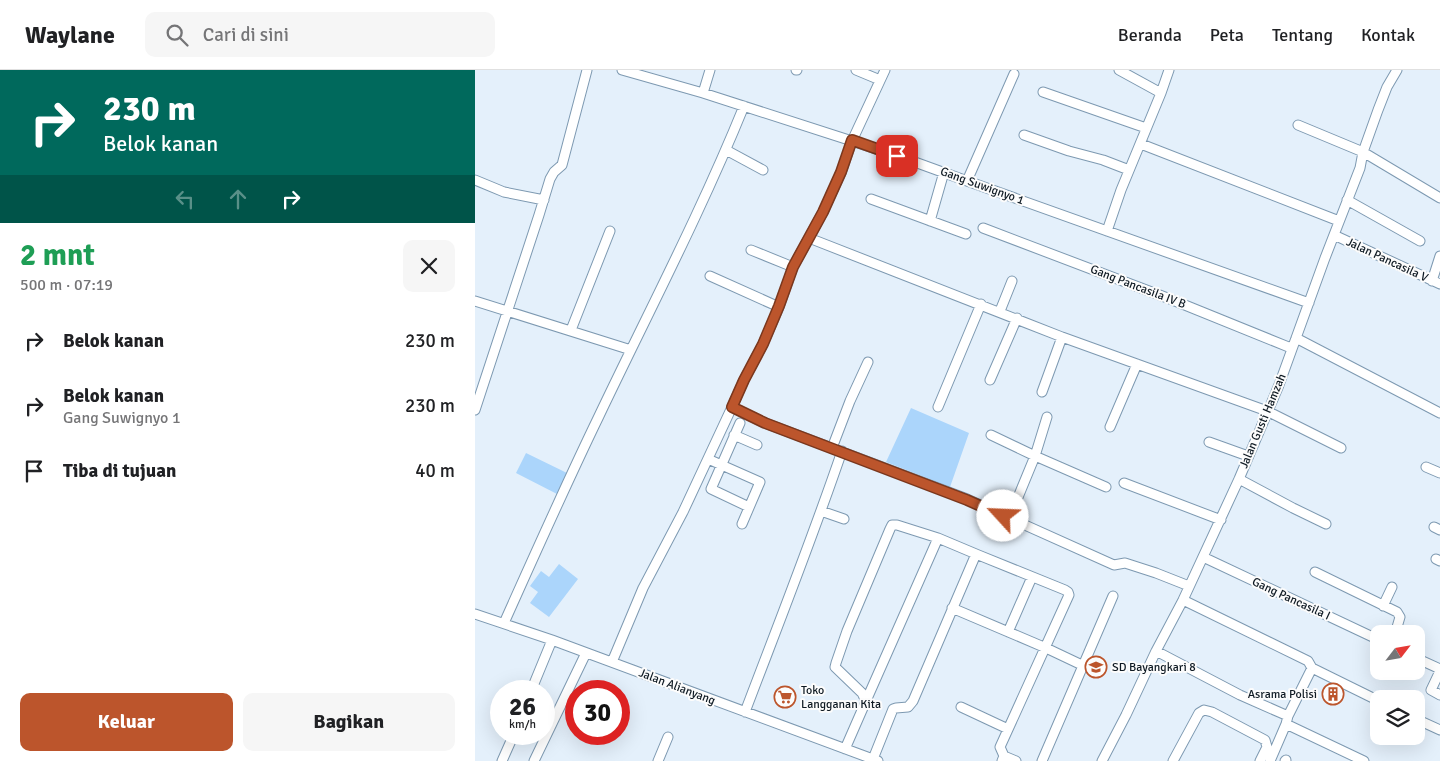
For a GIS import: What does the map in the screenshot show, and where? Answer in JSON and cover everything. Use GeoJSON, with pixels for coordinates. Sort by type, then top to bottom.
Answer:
{"type":"FeatureCollection","features":[{"type":"Feature","properties":{"kind":"street"},"geometry":{"type":"LineString","coordinates":[[475,410],[551,175],[562,165],[587,70]]}},
{"type":"Feature","properties":{"kind":"street","name":"Gang Suwignyo 1"},"geometry":{"type":"LineString","coordinates":[[622,70],[703,93],[852,140],[1309,303]]}},
{"type":"Feature","properties":{"kind":"street"},"geometry":{"type":"LineString","coordinates":[[703,93],[710,70]]}},
{"type":"Feature","properties":{"kind":"street"},"geometry":{"type":"LineString","coordinates":[[856,70],[880,80]]}},
{"type":"Feature","properties":{"kind":"street"},"geometry":{"type":"LineString","coordinates":[[612,662],[643,588],[683,512],[744,380],[763,344],[793,267],[823,212],[841,172],[852,140],[885,70]]}},
{"type":"Feature","properties":{"kind":"street"},"geometry":{"type":"LineString","coordinates":[[1119,70],[1161,93]]}},
{"type":"Feature","properties":{"kind":"street"},"geometry":{"type":"LineString","coordinates":[[1107,231],[1169,70]]}},
{"type":"Feature","properties":{"kind":"street","name":"Jalan Gusti Hamzah"},"geometry":{"type":"LineString","coordinates":[[1102,761],[1183,600],[1239,479],[1279,385],[1291,348],[1360,168],[1363,152],[1378,110],[1387,87],[1397,70]]}},
{"type":"Feature","properties":{"kind":"street"},"geometry":{"type":"LineString","coordinates":[[967,182],[1014,74]]}},
{"type":"Feature","properties":{"kind":"street"},"geometry":{"type":"LineString","coordinates":[[1043,92],[1146,128]]}},
{"type":"Feature","properties":{"kind":"street"},"geometry":{"type":"LineString","coordinates":[[504,623],[572,473],[685,239],[744,106]]}},
{"type":"Feature","properties":{"kind":"street"},"geometry":{"type":"LineString","coordinates":[[1299,125],[1363,152],[1440,198]]}},
{"type":"Feature","properties":{"kind":"street"},"geometry":{"type":"LineString","coordinates":[[1024,135],[1129,170]]}},
{"type":"Feature","properties":{"kind":"street"},"geometry":{"type":"LineString","coordinates":[[1141,144],[1339,221]]}},
{"type":"Feature","properties":{"kind":"street"},"geometry":{"type":"LineString","coordinates":[[726,150],[763,170]]}},
{"type":"Feature","properties":{"kind":"street"},"geometry":{"type":"LineString","coordinates":[[930,221],[944,172]]}},
{"type":"Feature","properties":{"kind":"street"},"geometry":{"type":"LineString","coordinates":[[475,180],[504,192],[543,200]]}},
{"type":"Feature","properties":{"kind":"street"},"geometry":{"type":"LineString","coordinates":[[871,200],[966,234]]}},
{"type":"Feature","properties":{"kind":"street"},"geometry":{"type":"LineString","coordinates":[[1347,200],[1420,240]]}},
{"type":"Feature","properties":{"kind":"street","name":"Gang Pancasila IV B"},"geometry":{"type":"LineString","coordinates":[[983,228],[1170,299],[1291,348]]}},
{"type":"Feature","properties":{"kind":"street"},"geometry":{"type":"LineString","coordinates":[[571,330],[610,231]]}},
{"type":"Feature","properties":{"kind":"street","name":"Jalan Pancasila V"},"geometry":{"type":"LineString","coordinates":[[1334,235],[1436,283]]}},
{"type":"Feature","properties":{"kind":"street"},"geometry":{"type":"LineString","coordinates":[[809,238],[1267,412],[1341,448]]}},
{"type":"Feature","properties":{"kind":"street"},"geometry":{"type":"LineString","coordinates":[[751,250],[793,267]]}},
{"type":"Feature","properties":{"kind":"street"},"geometry":{"type":"LineString","coordinates":[[1436,283],[1440,256]]}},
{"type":"Feature","properties":{"kind":"street"},"geometry":{"type":"LineString","coordinates":[[710,276],[779,306]]}},
{"type":"Feature","properties":{"kind":"street"},"geometry":{"type":"LineString","coordinates":[[1000,312],[1012,281]]}},
{"type":"Feature","properties":{"kind":"street"},"geometry":{"type":"LineString","coordinates":[[475,301],[631,350]]}},
{"type":"Feature","properties":{"kind":"street"},"geometry":{"type":"LineString","coordinates":[[938,407],[981,304]]}},
{"type":"Feature","properties":{"kind":"street"},"geometry":{"type":"LineString","coordinates":[[990,380],[1017,318]]}},
{"type":"Feature","properties":{"kind":"street"},"geometry":{"type":"LineString","coordinates":[[1042,392],[1063,336]]}},
{"type":"Feature","properties":{"kind":"street"},"geometry":{"type":"LineString","coordinates":[[1296,338],[1440,413]]}},
{"type":"Feature","properties":{"kind":"street"},"geometry":{"type":"LineString","coordinates":[[832,448],[850,401],[868,362]]}},
{"type":"Feature","properties":{"kind":"street"},"geometry":{"type":"LineString","coordinates":[[1111,427],[1137,364]]}},
{"type":"Feature","properties":{"kind":"street"},"geometry":{"type":"LineString","coordinates":[[732,407],[765,423],[967,500],[1114,565],[1125,563],[1189,586]]}},
{"type":"Feature","properties":{"kind":"street"},"geometry":{"type":"LineString","coordinates":[[1009,519],[1035,456],[1047,416]]}},
{"type":"Feature","properties":{"kind":"street"},"geometry":{"type":"LineString","coordinates":[[740,423],[711,489],[749,507]]}},
{"type":"Feature","properties":{"kind":"street"},"geometry":{"type":"LineString","coordinates":[[991,434],[1035,456],[1106,487]]}},
{"type":"Feature","properties":{"kind":"street"},"geometry":{"type":"LineString","coordinates":[[734,435],[757,445]]}},
{"type":"Feature","properties":{"kind":"street"},"geometry":{"type":"LineString","coordinates":[[1209,442],[1248,456]]}},
{"type":"Feature","properties":{"kind":"street"},"geometry":{"type":"LineString","coordinates":[[745,712],[842,451]]}},
{"type":"Feature","properties":{"kind":"street"},"geometry":{"type":"LineString","coordinates":[[708,459],[746,472],[760,482],[741,524]]}},
{"type":"Feature","properties":{"kind":"street"},"geometry":{"type":"LineString","coordinates":[[1426,467],[1440,473]]}},
{"type":"Feature","properties":{"kind":"street"},"geometry":{"type":"LineString","coordinates":[[1239,479],[1326,524]]}},
{"type":"Feature","properties":{"kind":"street"},"geometry":{"type":"LineString","coordinates":[[1124,483],[1221,520]]}},
{"type":"Feature","properties":{"kind":"street"},"geometry":{"type":"LineString","coordinates":[[821,511],[844,519]]}},
{"type":"Feature","properties":{"kind":"street"},"geometry":{"type":"LineString","coordinates":[[866,701],[862,693],[835,667],[837,655],[890,529],[892,525],[897,525],[938,538],[1068,592],[1069,596],[1000,747],[1003,759],[1015,761]]}},
{"type":"Feature","properties":{"kind":"street"},"geometry":{"type":"LineString","coordinates":[[845,749],[938,538]]}},
{"type":"Feature","properties":{"kind":"street"},"geometry":{"type":"LineString","coordinates":[[875,760],[893,709],[908,707],[913,701],[976,554]]}},
{"type":"Feature","properties":{"kind":"street","name":"Gang Pancasila I"},"geometry":{"type":"LineString","coordinates":[[1203,558],[1370,636]]}},
{"type":"Feature","properties":{"kind":"street"},"geometry":{"type":"LineString","coordinates":[[1315,572],[1397,612],[1400,620],[1398,625]]}},
{"type":"Feature","properties":{"kind":"street"},"geometry":{"type":"LineString","coordinates":[[1008,632],[1033,577]]}},
{"type":"Feature","properties":{"kind":"street"},"geometry":{"type":"LineString","coordinates":[[1383,606],[1392,587]]}},
{"type":"Feature","properties":{"kind":"street"},"geometry":{"type":"LineString","coordinates":[[1042,761],[1113,596]]}},
{"type":"Feature","properties":{"kind":"street"},"geometry":{"type":"LineString","coordinates":[[1183,600],[1309,661],[1312,668],[1370,697]]}},
{"type":"Feature","properties":{"kind":"street"},"geometry":{"type":"LineString","coordinates":[[952,608],[1083,666]]}},
{"type":"Feature","properties":{"kind":"street","name":"Jalan Alianyang"},"geometry":{"type":"LineString","coordinates":[[475,614],[552,640],[875,760]]}},
{"type":"Feature","properties":{"kind":"street"},"geometry":{"type":"LineString","coordinates":[[536,680],[552,640]]}},
{"type":"Feature","properties":{"kind":"street"},"geometry":{"type":"LineString","coordinates":[[1156,651],[1364,761]]}},
{"type":"Feature","properties":{"kind":"street"},"geometry":{"type":"LineString","coordinates":[[534,761],[586,653]]}},
{"type":"Feature","properties":{"kind":"street"},"geometry":{"type":"LineString","coordinates":[[1425,662],[1440,670],[1431,690],[1440,695]]}},
{"type":"Feature","properties":{"kind":"street"},"geometry":{"type":"LineString","coordinates":[[1270,761],[1312,668]]}},
{"type":"Feature","properties":{"kind":"street"},"geometry":{"type":"LineString","coordinates":[[961,707],[1008,729]]}},
{"type":"Feature","properties":{"kind":"street"},"geometry":{"type":"LineString","coordinates":[[1173,761],[1199,713],[1204,710],[1212,712],[1265,740],[1267,747],[1260,761]]}},
{"type":"Feature","properties":{"kind":"street"},"geometry":{"type":"LineString","coordinates":[[1425,723],[1440,730]]}},
{"type":"Feature","properties":{"kind":"street"},"geometry":{"type":"LineString","coordinates":[[658,761],[668,737]]}},
{"type":"Feature","properties":{"kind":"street"},"geometry":{"type":"LineString","coordinates":[[502,761],[509,745]]}},
{"type":"Feature","properties":{"kind":"shaded area"},"geometry":{"type":"Polygon","coordinates":[[[911,408],[969,433],[950,487],[886,462],[911,408]]]}},
{"type":"Feature","properties":{"kind":"shaded area"},"geometry":{"type":"Polygon","coordinates":[[[526,453],[567,473],[557,494],[516,473],[526,453]]]}},
{"type":"Feature","properties":{"kind":"shaded area"},"geometry":{"type":"Polygon","coordinates":[[[559,564],[578,579],[549,617],[530,603],[538,592],[530,586],[541,571],[549,577],[559,564]]]}},
{"type":"Feature","properties":{"kind":"place","name":"SD Bayangkari 8"},"geometry":{"type":"Point","coordinates":[1096,667]}},
{"type":"Feature","properties":{"kind":"place","name":"Asrama Polisi"},"geometry":{"type":"Point","coordinates":[1333,694]}},
{"type":"Feature","properties":{"kind":"place","name":"Toko Langganan Kita"},"geometry":{"type":"Point","coordinates":[785,697]}},
{"type":"Feature","properties":{"kind":"route"},"geometry":{"type":"LineString","coordinates":[[897,156],[852,140],[841,172],[823,212],[793,267],[763,344],[732,407],[765,423],[842,451],[1003,516]]}}]}
